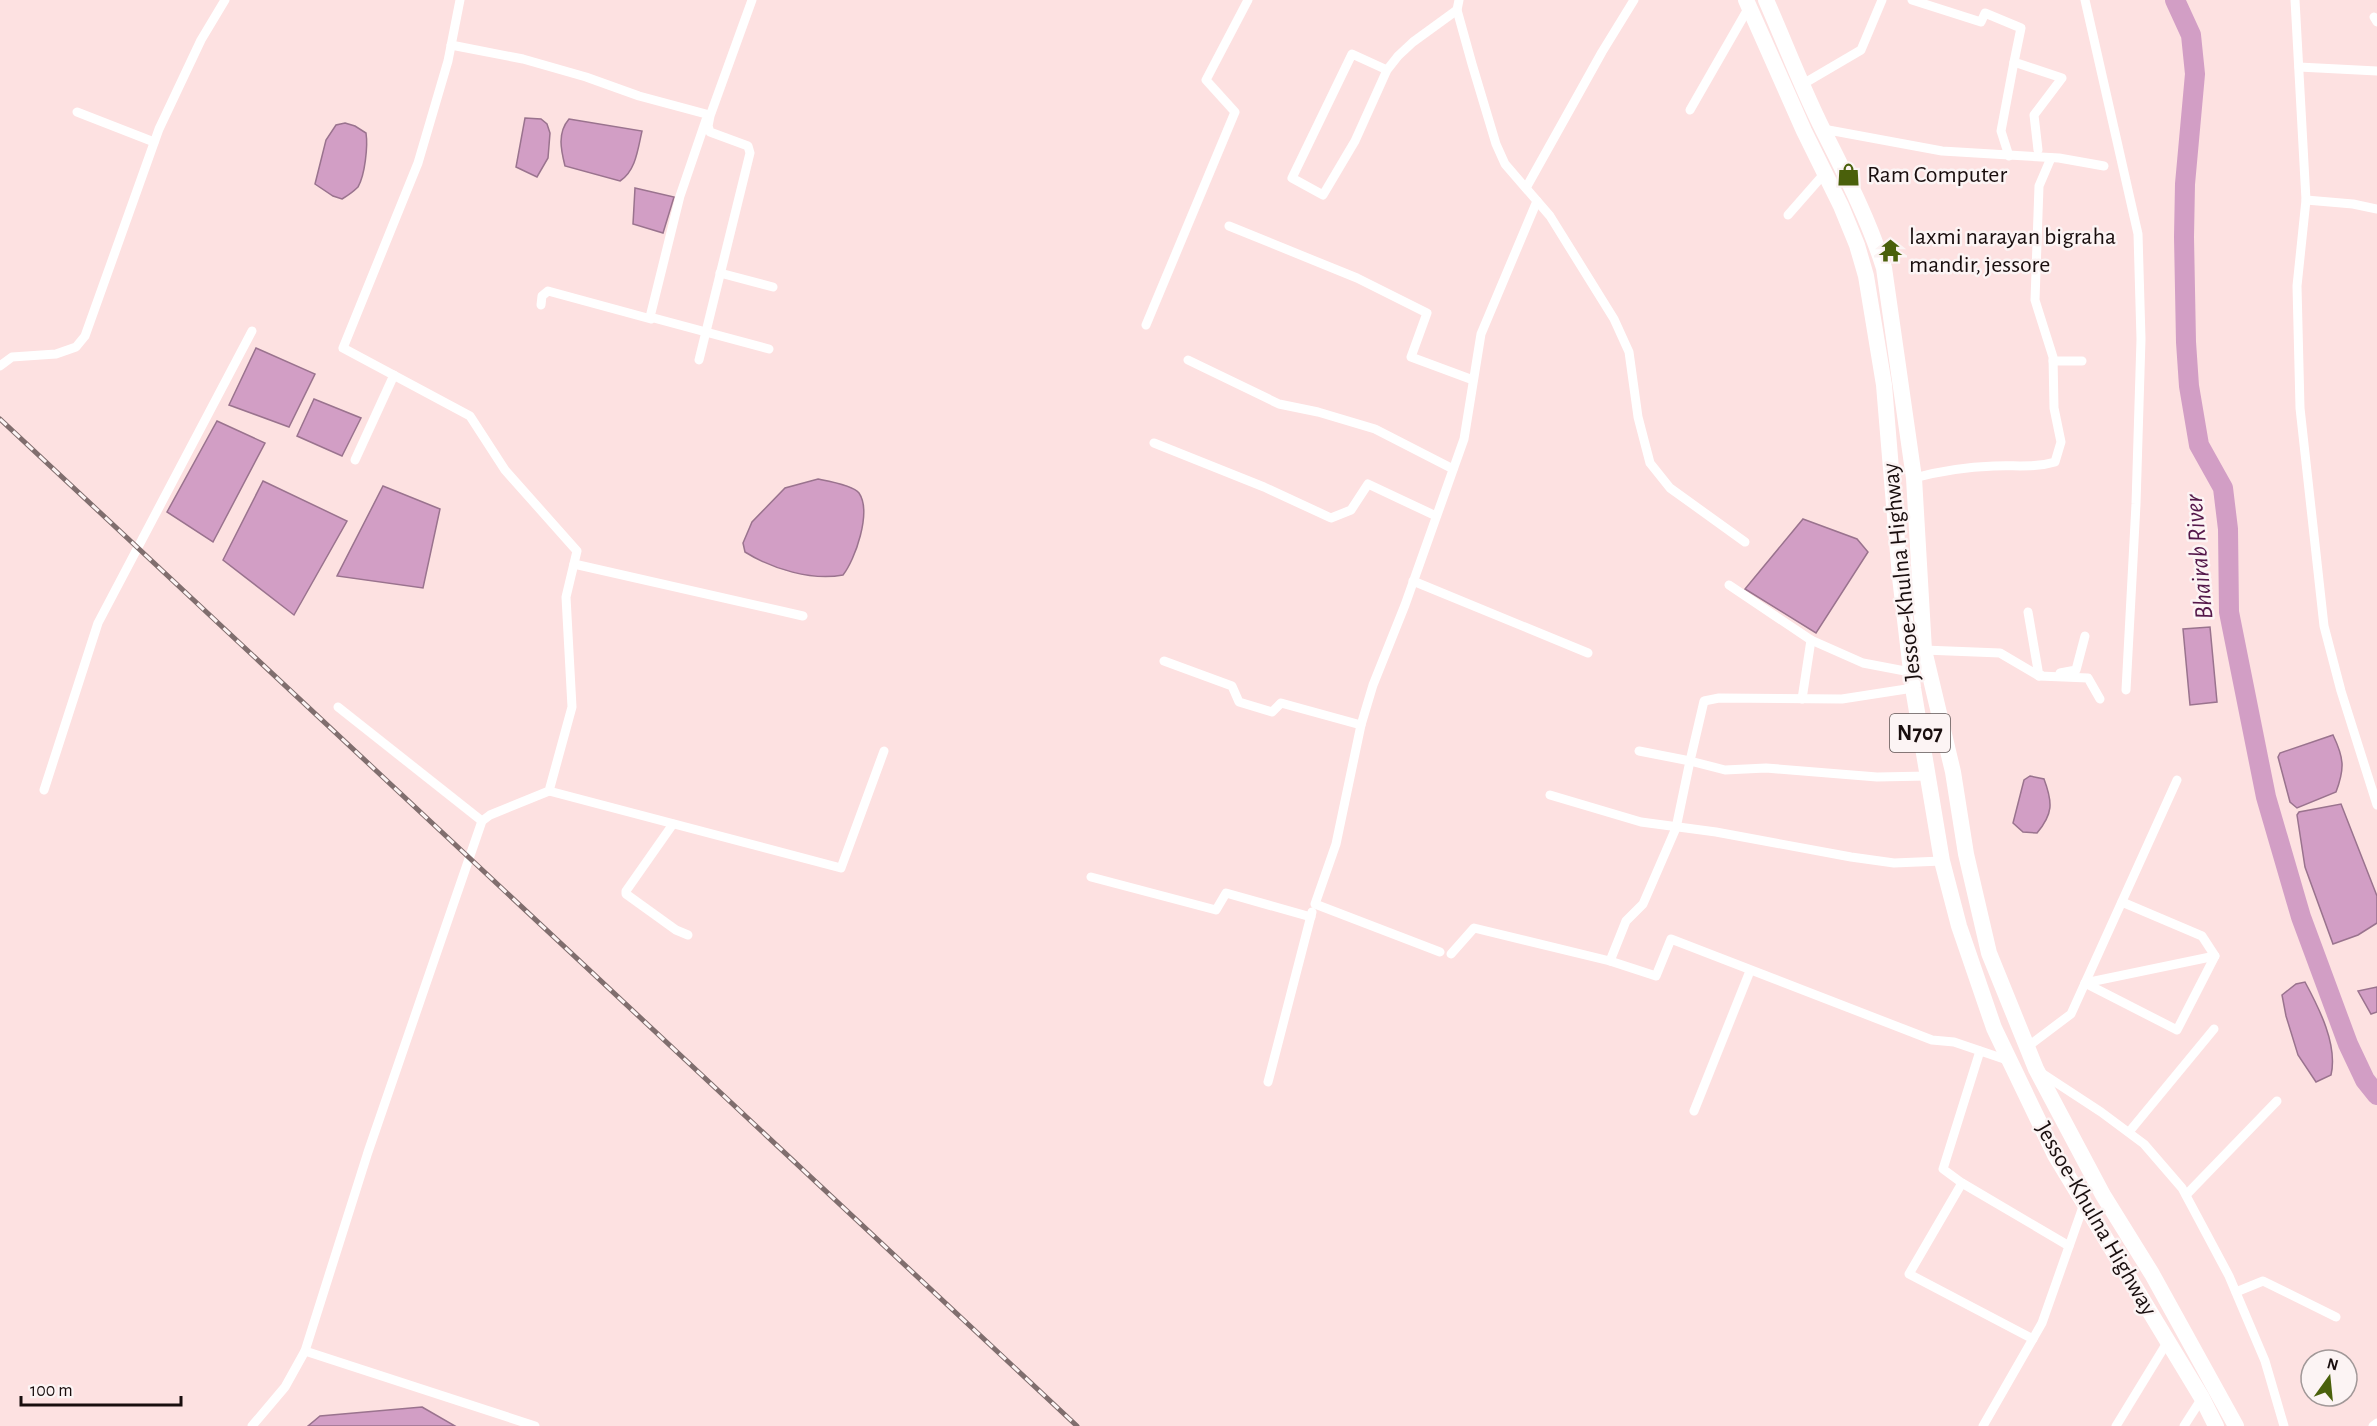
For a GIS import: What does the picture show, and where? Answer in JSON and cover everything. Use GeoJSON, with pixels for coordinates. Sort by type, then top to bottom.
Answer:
{"type":"FeatureCollection","features":[{"type":"Feature","properties":{"kind":"highway","name":"Jessoe-Khulna Highway"},"geometry":{"type":"LineString","coordinates":[[1766,0],[1823,129],[1853,186],[1884,268],[1914,478],[1924,650],[1953,772],[1966,854],[1989,953],[2036,1069],[2103,1195],[2152,1274],[2236,1426]]}},
{"type":"Feature","properties":{"kind":"highway","name":"Jessoe-Khulna Highway"},"geometry":{"type":"LineString","coordinates":[[1747,4],[1857,245],[1875,321],[1884,385],[1900,577],[1913,688],[1942,861],[1959,926],[1994,1028],[2055,1155],[2202,1398],[2216,1426]]}},
{"type":"Feature","properties":{"kind":"street"},"geometry":{"type":"LineString","coordinates":[[0,366],[12,357],[56,354],[76,347],[85,336],[154,142],[180,81],[225,0]]}},
{"type":"Feature","properties":{"kind":"street"},"geometry":{"type":"LineString","coordinates":[[460,0],[451,45],[418,163],[343,348],[470,416],[505,470],[577,551],[566,597],[572,707],[549,792]]}},
{"type":"Feature","properties":{"kind":"street"},"geometry":{"type":"LineString","coordinates":[[699,360],[750,153],[748,146],[710,132],[708,126],[752,0]]}},
{"type":"Feature","properties":{"kind":"street"},"geometry":{"type":"LineString","coordinates":[[1146,325],[1235,112],[1206,80],[1248,0]]}},
{"type":"Feature","properties":{"kind":"street"},"geometry":{"type":"LineString","coordinates":[[1526,188],[1602,52],[1634,0]]}},
{"type":"Feature","properties":{"kind":"street"},"geometry":{"type":"LineString","coordinates":[[1803,84],[1861,50],[1882,0]]}},
{"type":"Feature","properties":{"kind":"street"},"geometry":{"type":"LineString","coordinates":[[1912,0],[1981,22],[1985,13],[2021,28],[2001,131],[2009,156]]}},
{"type":"Feature","properties":{"kind":"street"},"geometry":{"type":"LineString","coordinates":[[2085,0],[2138,234],[2141,339],[2136,504],[2126,690]]}},
{"type":"Feature","properties":{"kind":"street"},"geometry":{"type":"LineString","coordinates":[[2295,0],[2306,200],[2297,286],[2300,408],[2324,626],[2377,805]]}},
{"type":"Feature","properties":{"kind":"street"},"geometry":{"type":"LineString","coordinates":[[1690,110],[1747,4]]}},
{"type":"Feature","properties":{"kind":"street"},"geometry":{"type":"LineString","coordinates":[[1387,70],[1352,54],[1292,178],[1323,195],[1354,141],[1387,70],[1413,42],[1458,5],[1496,144],[1505,164],[1550,216],[1614,319],[1629,352],[1638,417],[1650,463],[1670,488],[1745,542]]}},
{"type":"Feature","properties":{"kind":"street"},"geometry":{"type":"LineString","coordinates":[[451,45],[523,59],[585,76],[639,96],[706,115],[680,196],[649,314],[651,319]]}},
{"type":"Feature","properties":{"kind":"street"},"geometry":{"type":"LineString","coordinates":[[2014,62],[2061,78],[2034,115],[2038,150]]}},
{"type":"Feature","properties":{"kind":"street"},"geometry":{"type":"LineString","coordinates":[[2299,67],[2377,71]]}},
{"type":"Feature","properties":{"kind":"street"},"geometry":{"type":"LineString","coordinates":[[77,112],[154,142]]}},
{"type":"Feature","properties":{"kind":"street"},"geometry":{"type":"LineString","coordinates":[[1823,129],[1942,152],[2051,158],[2104,166]]}},
{"type":"Feature","properties":{"kind":"street"},"geometry":{"type":"LineString","coordinates":[[1914,478],[1943,470],[2014,465],[2040,466],[2055,462],[2061,442],[2054,408],[2053,361],[2035,300],[2039,186],[2051,158]]}},
{"type":"Feature","properties":{"kind":"street"},"geometry":{"type":"LineString","coordinates":[[1788,215],[1824,174]]}},
{"type":"Feature","properties":{"kind":"street"},"geometry":{"type":"LineString","coordinates":[[2306,200],[2353,204],[2377,209]]}},
{"type":"Feature","properties":{"kind":"street"},"geometry":{"type":"LineString","coordinates":[[1268,1082],[1311,917],[1336,844],[1361,725],[1373,685],[1464,439],[1481,334],[1537,201]]}},
{"type":"Feature","properties":{"kind":"street"},"geometry":{"type":"LineString","coordinates":[[1229,226],[1357,278],[1427,313],[1411,357],[1473,380]]}},
{"type":"Feature","properties":{"kind":"street"},"geometry":{"type":"LineString","coordinates":[[720,273],[773,287]]}},
{"type":"Feature","properties":{"kind":"street"},"geometry":{"type":"LineString","coordinates":[[541,305],[543,296],[548,291],[769,349]]}},
{"type":"Feature","properties":{"kind":"street"},"geometry":{"type":"LineString","coordinates":[[44,790],[98,623],[252,331]]}},
{"type":"Feature","properties":{"kind":"street"},"geometry":{"type":"LineString","coordinates":[[1188,360],[1279,404],[1318,412],[1375,429],[1453,469]]}},
{"type":"Feature","properties":{"kind":"street"},"geometry":{"type":"LineString","coordinates":[[2053,361],[2082,361]]}},
{"type":"Feature","properties":{"kind":"street"},"geometry":{"type":"LineString","coordinates":[[356,460],[394,375]]}},
{"type":"Feature","properties":{"kind":"street"},"geometry":{"type":"LineString","coordinates":[[1154,443],[1264,487],[1331,518],[1352,510],[1368,484],[1436,516]]}},
{"type":"Feature","properties":{"kind":"street"},"geometry":{"type":"LineString","coordinates":[[574,564],[803,616]]}},
{"type":"Feature","properties":{"kind":"street"},"geometry":{"type":"LineString","coordinates":[[1413,581],[1588,653]]}},
{"type":"Feature","properties":{"kind":"street"},"geometry":{"type":"LineString","coordinates":[[1729,585],[1811,640],[1863,663],[1905,671]]}},
{"type":"Feature","properties":{"kind":"street"},"geometry":{"type":"LineString","coordinates":[[2028,612],[2039,676]]}},
{"type":"Feature","properties":{"kind":"street"},"geometry":{"type":"LineString","coordinates":[[2039,676],[2076,670],[2085,636]]}},
{"type":"Feature","properties":{"kind":"street"},"geometry":{"type":"LineString","coordinates":[[1802,699],[1811,640]]}},
{"type":"Feature","properties":{"kind":"street"},"geometry":{"type":"LineString","coordinates":[[1924,650],[2000,653],[2039,676],[2088,678],[2100,699]]}},
{"type":"Feature","properties":{"kind":"street"},"geometry":{"type":"LineString","coordinates":[[1164,661],[1232,686],[1239,702],[1272,712],[1281,703],[1361,725]]}},
{"type":"Feature","properties":{"kind":"street"},"geometry":{"type":"LineString","coordinates":[[1610,962],[1626,921],[1643,904],[1676,828],[1704,701],[1719,698],[1842,699],[1913,688]]}},
{"type":"Feature","properties":{"kind":"street"},"geometry":{"type":"LineString","coordinates":[[338,707],[482,821]]}},
{"type":"Feature","properties":{"kind":"street"},"geometry":{"type":"LineString","coordinates":[[252,1426],[285,1387],[304,1351],[368,1152],[482,821],[490,815],[549,792],[841,868],[884,751]]}},
{"type":"Feature","properties":{"kind":"street"},"geometry":{"type":"LineString","coordinates":[[1639,751],[1725,770],[1766,768],[1876,777],[1928,776]]}},
{"type":"Feature","properties":{"kind":"street"},"geometry":{"type":"LineString","coordinates":[[2026,1048],[2071,1014],[2177,780]]}},
{"type":"Feature","properties":{"kind":"street"},"geometry":{"type":"LineString","coordinates":[[1550,795],[1641,822],[1676,828],[1716,832],[1894,863],[1942,861]]}},
{"type":"Feature","properties":{"kind":"street"},"geometry":{"type":"LineString","coordinates":[[673,824],[626,894],[676,930],[688,935]]}},
{"type":"Feature","properties":{"kind":"street"},"geometry":{"type":"LineString","coordinates":[[1091,877],[1216,909],[1226,893],[1311,917]]}},
{"type":"Feature","properties":{"kind":"street"},"geometry":{"type":"LineString","coordinates":[[2122,902],[2202,936],[2215,956]]}},
{"type":"Feature","properties":{"kind":"street"},"geometry":{"type":"LineString","coordinates":[[1315,904],[1440,952]]}},
{"type":"Feature","properties":{"kind":"street"},"geometry":{"type":"LineString","coordinates":[[1451,954],[1474,928],[1610,962],[1656,976],[1671,939],[1932,1040],[1954,1042],[2012,1062]]}},
{"type":"Feature","properties":{"kind":"street"},"geometry":{"type":"LineString","coordinates":[[2085,983],[2176,1030],[2215,956]]}},
{"type":"Feature","properties":{"kind":"street"},"geometry":{"type":"LineString","coordinates":[[2085,983],[2215,956]]}},
{"type":"Feature","properties":{"kind":"street"},"geometry":{"type":"LineString","coordinates":[[1694,1111],[1750,971]]}},
{"type":"Feature","properties":{"kind":"street"},"geometry":{"type":"LineString","coordinates":[[2129,1132],[2214,1029]]}},
{"type":"Feature","properties":{"kind":"street"},"geometry":{"type":"LineString","coordinates":[[1980,1051],[1943,1169],[1962,1183],[2069,1246]]}},
{"type":"Feature","properties":{"kind":"street"},"geometry":{"type":"LineString","coordinates":[[2036,1069],[2102,1112],[2144,1144],[2182,1188],[2236,1292],[2265,1361],[2284,1426]]}},
{"type":"Feature","properties":{"kind":"street"},"geometry":{"type":"LineString","coordinates":[[2186,1195],[2277,1101]]}},
{"type":"Feature","properties":{"kind":"street"},"geometry":{"type":"LineString","coordinates":[[1962,1183],[1909,1274],[2033,1339]]}},
{"type":"Feature","properties":{"kind":"street"},"geometry":{"type":"LineString","coordinates":[[1983,1426],[2042,1323],[2084,1204]]}},
{"type":"Feature","properties":{"kind":"street"},"geometry":{"type":"LineString","coordinates":[[2236,1292],[2263,1281],[2336,1317]]}},
{"type":"Feature","properties":{"kind":"street"},"geometry":{"type":"LineString","coordinates":[[2116,1426],[2168,1341]]}},
{"type":"Feature","properties":{"kind":"street"},"geometry":{"type":"LineString","coordinates":[[304,1351],[535,1426]]}},
{"type":"Feature","properties":{"kind":"street"},"geometry":{"type":"LineString","coordinates":[[2184,1426],[2202,1398]]}},
{"type":"Feature","properties":{"kind":"street"},"geometry":{"type":"LineString","coordinates":[[2373,1426],[2377,1423]]}},
{"type":"Feature","properties":{"kind":"shaded area"},"geometry":{"type":"Polygon","coordinates":[[[525,118],[541,119],[547,124],[550,133],[548,158],[537,177],[516,167],[525,118]]]}},
{"type":"Feature","properties":{"kind":"shaded area"},"geometry":{"type":"Polygon","coordinates":[[[569,119],[642,131],[636,159],[625,177],[620,181],[565,166],[561,136],[569,119]]]}},
{"type":"Feature","properties":{"kind":"shaded area"},"geometry":{"type":"Polygon","coordinates":[[[345,123],[366,133],[367,145],[364,168],[358,187],[342,199],[315,184],[326,140],[336,125],[345,123]]]}},
{"type":"Feature","properties":{"kind":"shaded area"},"geometry":{"type":"Polygon","coordinates":[[[635,188],[674,197],[663,233],[633,224],[635,188]]]}},
{"type":"Feature","properties":{"kind":"shaded area"},"geometry":{"type":"Polygon","coordinates":[[[256,348],[315,374],[289,427],[229,405],[256,348]]]}},
{"type":"Feature","properties":{"kind":"shaded area"},"geometry":{"type":"Polygon","coordinates":[[[314,399],[361,418],[342,456],[297,436],[314,399]]]}},
{"type":"Feature","properties":{"kind":"shaded area"},"geometry":{"type":"Polygon","coordinates":[[[217,421],[265,443],[213,542],[167,512],[217,421]]]}},
{"type":"Feature","properties":{"kind":"shaded area"},"geometry":{"type":"Polygon","coordinates":[[[818,479],[856,490],[863,501],[864,512],[860,536],[852,559],[843,575],[818,576],[792,572],[767,564],[745,552],[743,543],[752,522],[785,488],[818,479]]]}},
{"type":"Feature","properties":{"kind":"shaded area"},"geometry":{"type":"Polygon","coordinates":[[[263,481],[347,521],[294,615],[223,560],[263,481]]]}},
{"type":"Feature","properties":{"kind":"shaded area"},"geometry":{"type":"Polygon","coordinates":[[[383,486],[440,509],[423,588],[337,576],[383,486]]]}},
{"type":"Feature","properties":{"kind":"shaded area"},"geometry":{"type":"Polygon","coordinates":[[[1803,519],[1857,539],[1868,552],[1816,633],[1745,589],[1803,519]]]}},
{"type":"Feature","properties":{"kind":"shaded area"},"geometry":{"type":"Polygon","coordinates":[[[2210,627],[2217,702],[2190,705],[2183,629],[2210,627]]]}},
{"type":"Feature","properties":{"kind":"shaded area"},"geometry":{"type":"Polygon","coordinates":[[[2333,735],[2342,763],[2336,792],[2297,808],[2290,802],[2278,757],[2280,753],[2333,735]]]}},
{"type":"Feature","properties":{"kind":"shaded area"},"geometry":{"type":"Polygon","coordinates":[[[2030,776],[2044,779],[2050,802],[2049,814],[2037,833],[2023,832],[2013,823],[2024,780],[2030,776]]]}},
{"type":"Feature","properties":{"kind":"shaded area"},"geometry":{"type":"Polygon","coordinates":[[[2341,804],[2377,896],[2377,923],[2358,935],[2333,944],[2305,867],[2297,815],[2299,812],[2341,804]]]}},
{"type":"Feature","properties":{"kind":"shaded area"},"geometry":{"type":"Polygon","coordinates":[[[2305,982],[2326,1027],[2332,1051],[2331,1075],[2316,1082],[2298,1055],[2282,995],[2296,984],[2305,982]]]}},
{"type":"Feature","properties":{"kind":"shaded area"},"geometry":{"type":"Polygon","coordinates":[[[2377,987],[2377,1012],[2371,1014],[2358,991],[2377,987]]]}},
{"type":"Feature","properties":{"kind":"shaded area"},"geometry":{"type":"Polygon","coordinates":[[[422,1407],[455,1426],[308,1426],[320,1416],[422,1407]]]}},
{"type":"Feature","properties":{"kind":"waterway","name":"Bhairab River"},"geometry":{"type":"LineString","coordinates":[[2175,0],[2191,35],[2195,74],[2185,184],[2186,342],[2189,386],[2199,445],[2223,488],[2228,529],[2229,612],[2266,797],[2301,917],[2348,1044],[2365,1080],[2377,1095]]}},
{"type":"Feature","properties":{"kind":"railway"},"geometry":{"type":"LineString","coordinates":[[0,419],[1077,1426]]}},
{"type":"Feature","properties":{"kind":"place","name":"Ram Computer"},"geometry":{"type":"Point","coordinates":[1849,175]}},
{"type":"Feature","properties":{"kind":"place","name":"laxmi narayan bigraha mandir, jessore"},"geometry":{"type":"Point","coordinates":[1891,251]}}]}
